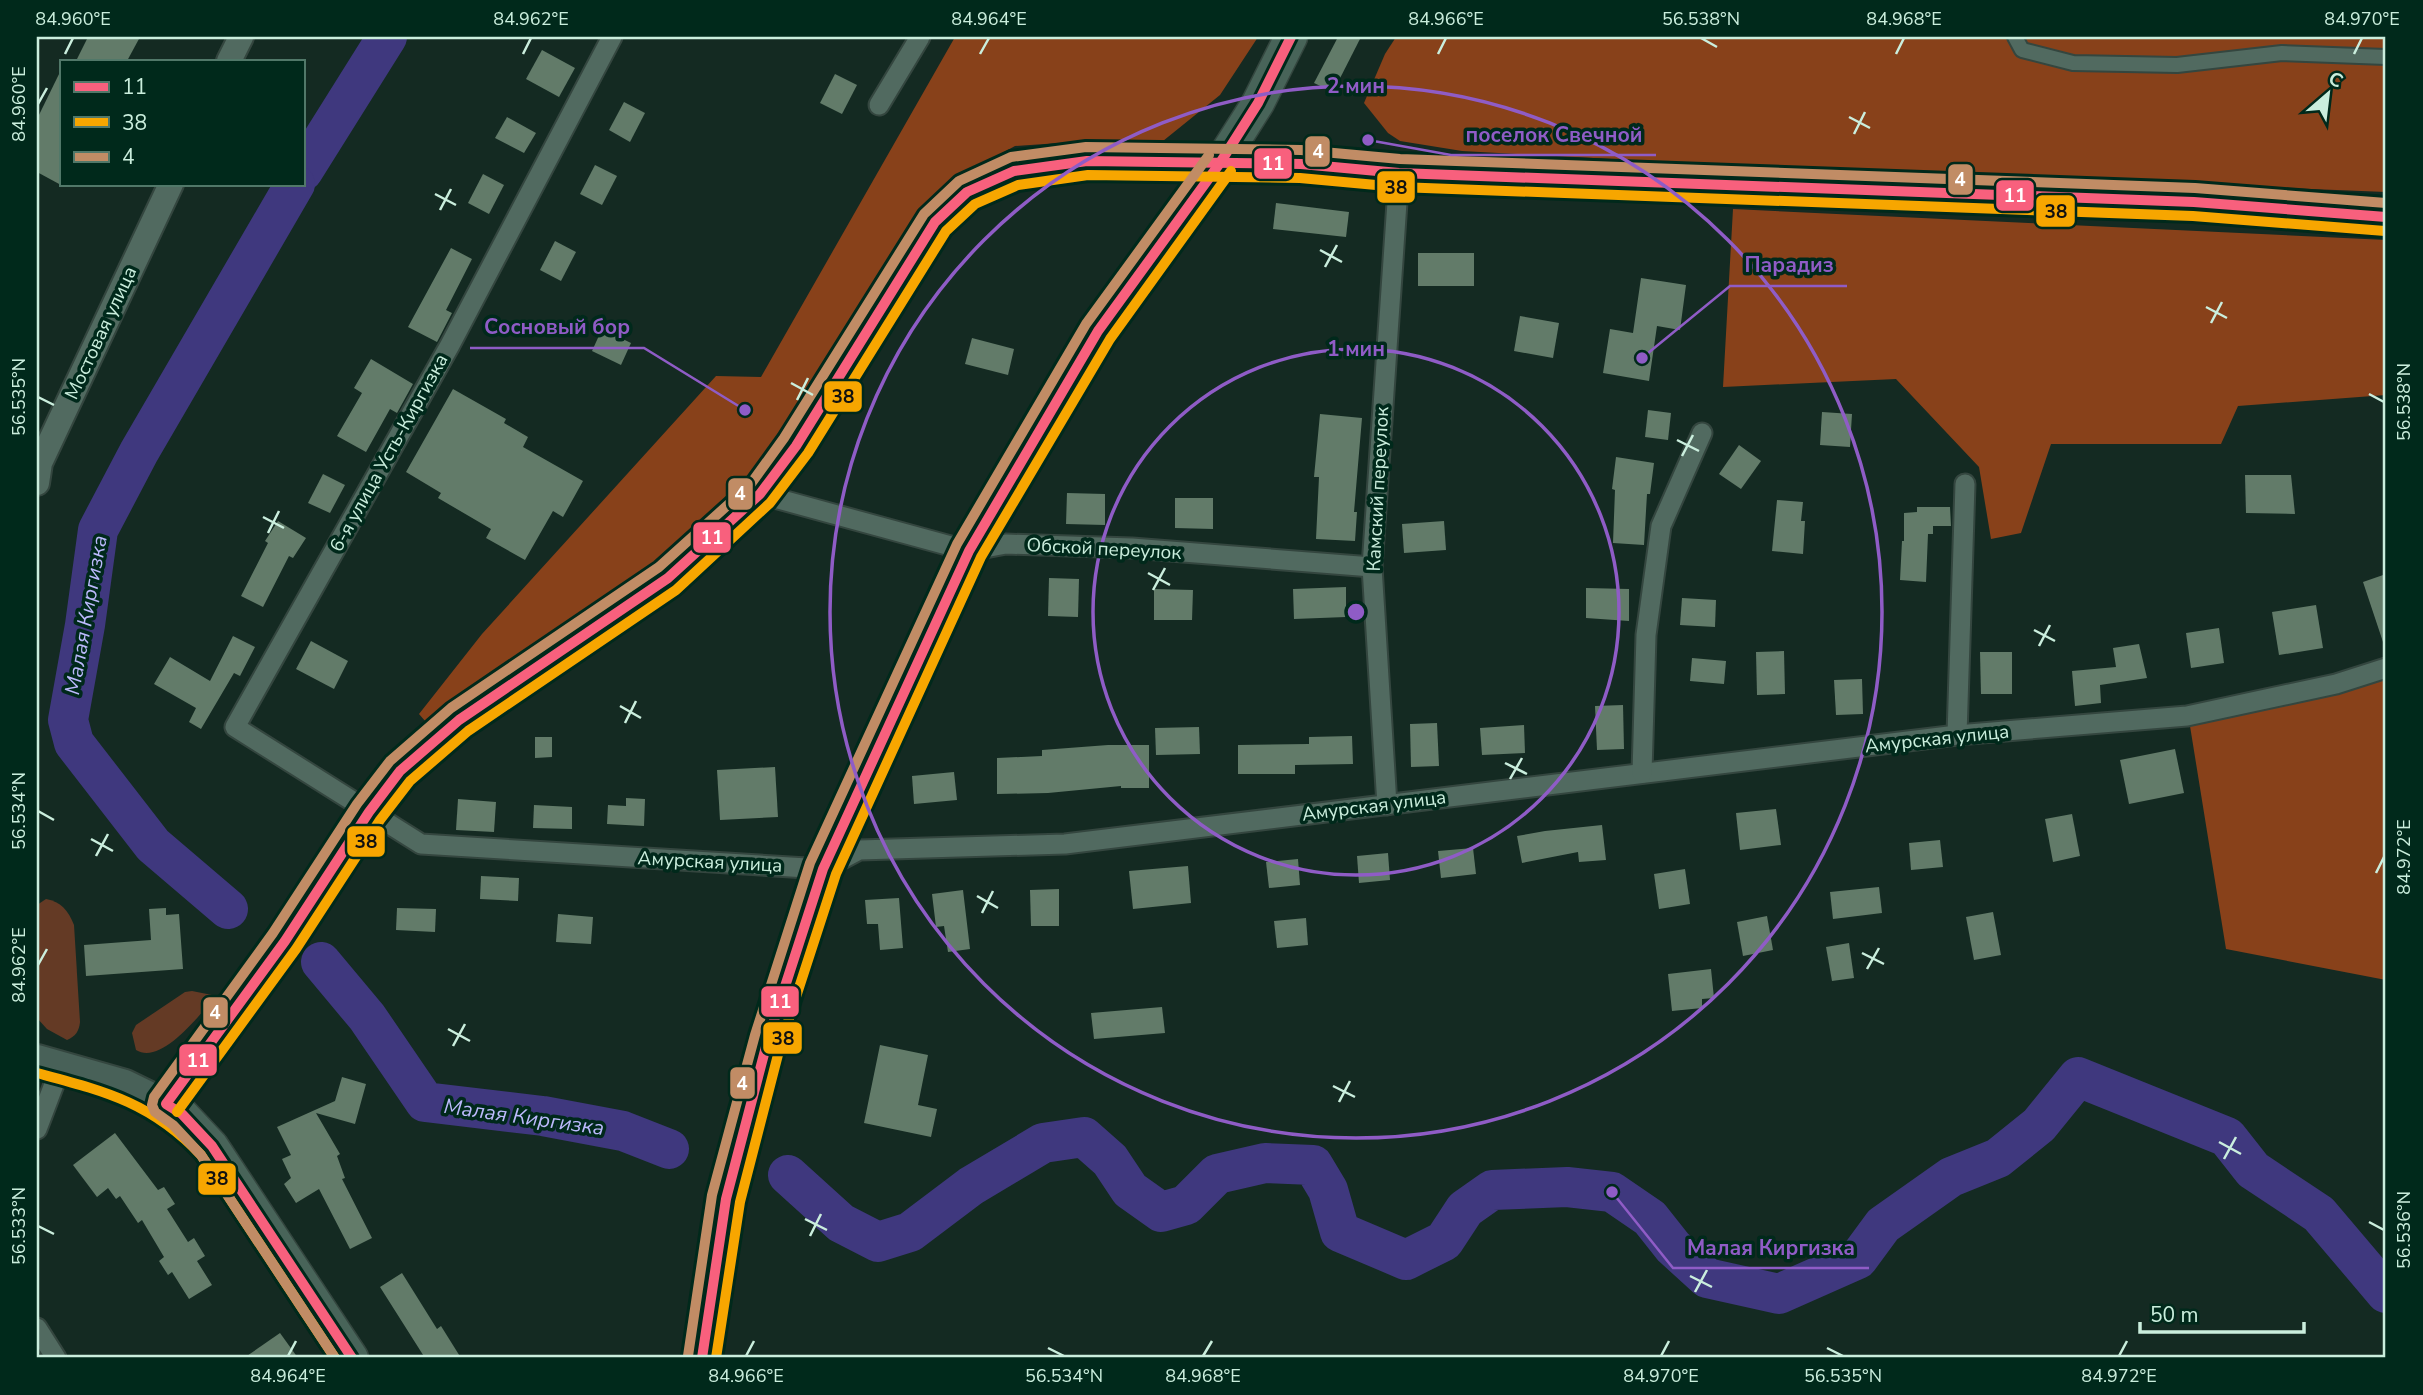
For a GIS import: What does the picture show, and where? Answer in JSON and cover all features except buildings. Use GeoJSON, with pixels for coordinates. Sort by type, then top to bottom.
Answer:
{"type":"FeatureCollection","features":[{"type":"Feature","properties":{"kind":"main road"},"geometry":{"type":"LineString","coordinates":[[702,1358],[726,1199],[768,1039],[823,869],[969,551],[1098,331],[1220,163],[1258,103],[1291,37]]}},
{"type":"Feature","properties":{"kind":"main road"},"geometry":{"type":"LineString","coordinates":[[166,1104],[285,941],[369,811],[400,771],[459,720],[668,578],[760,494],[796,446],[935,222],[967,192],[1014,171],[1087,161],[1220,163]]}},
{"type":"Feature","properties":{"kind":"main road"},"geometry":{"type":"LineString","coordinates":[[49,1063],[125,1084],[182,1114],[212,1146],[352,1358]]}},
{"type":"Feature","properties":{"kind":"street"},"geometry":{"type":"LineString","coordinates":[[229,60],[240,37]]}},
{"type":"Feature","properties":{"kind":"street","name":"6-я улица Усть-Киргизка"},"geometry":{"type":"LineString","coordinates":[[369,811],[235,727],[450,345],[612,37]]}},
{"type":"Feature","properties":{"kind":"street"},"geometry":{"type":"LineString","coordinates":[[879,105],[920,37]]}},
{"type":"Feature","properties":{"kind":"street"},"geometry":{"type":"LineString","coordinates":[[2015,37],[2022,50],[2073,63],[2177,65],[2282,53],[2386,57]]}},
{"type":"Feature","properties":{"kind":"street"},"geometry":{"type":"LineString","coordinates":[[1220,163],[1301,164],[1398,173],[2180,202],[2386,217]]}},
{"type":"Feature","properties":{"kind":"street","name":"Камский переулок"},"geometry":{"type":"LineString","coordinates":[[1387,805],[1372,567],[1398,173]]}},
{"type":"Feature","properties":{"kind":"street","name":"Мостовая улица"},"geometry":{"type":"LineString","coordinates":[[38,470],[170,186]]}},
{"type":"Feature","properties":{"kind":"street"},"geometry":{"type":"LineString","coordinates":[[1642,773],[1646,635],[1661,526],[1702,433]]}},
{"type":"Feature","properties":{"kind":"street"},"geometry":{"type":"LineString","coordinates":[[1957,735],[1965,484]]}},
{"type":"Feature","properties":{"kind":"street","name":"Обской переулок"},"geometry":{"type":"LineString","coordinates":[[760,494],[969,551],[1006,544],[1120,548],[1372,567]]}},
{"type":"Feature","properties":{"kind":"street","name":"Амурская улица"},"geometry":{"type":"LineString","coordinates":[[369,811],[421,844],[823,869],[859,850],[1065,844],[1957,735],[2188,716],[2336,684],[2386,668]]}},
{"type":"Feature","properties":{"kind":"street"},"geometry":{"type":"LineString","coordinates":[[37,1129],[49,1063]]}},
{"type":"Feature","properties":{"kind":"street"},"geometry":{"type":"LineString","coordinates":[[37,1328],[56,1358]]}},
{"type":"Feature","properties":{"kind":"shaded area"},"geometry":{"type":"Polygon","coordinates":[[[955,37],[1258,37],[1220,95],[1163,141],[1088,141],[1015,146],[962,175],[921,219],[785,442],[748,486],[662,570],[432,729],[419,714],[482,634],[716,376],[761,377],[955,37]]]}},
{"type":"Feature","properties":{"kind":"shaded area"},"geometry":{"type":"Polygon","coordinates":[[[1396,37],[2386,37],[2386,192],[1740,166],[1462,151],[1400,141],[1388,133],[1364,103],[1385,54],[1396,37]]]}},
{"type":"Feature","properties":{"kind":"shaded area"},"geometry":{"type":"Polygon","coordinates":[[[1733,209],[2386,240],[2386,395],[2238,406],[2221,444],[2051,444],[2021,533],[1991,539],[1979,467],[1896,379],[1723,387],[1733,209]]]}},
{"type":"Feature","properties":{"kind":"shaded area"},"geometry":{"type":"Polygon","coordinates":[[[2386,677],[2386,980],[2226,949],[2190,726],[2336,694],[2386,677]]]}},
{"type":"Feature","properties":{"kind":"shaded area"},"geometry":{"type":"Polygon","coordinates":[[[46,899],[63,908],[74,925],[80,1022],[76,1033],[67,1040],[47,1029],[37,1018],[37,905],[46,899]]]}},
{"type":"Feature","properties":{"kind":"shaded area"},"geometry":{"type":"Polygon","coordinates":[[[185,992],[217,996],[191,1025],[169,1044],[157,1051],[146,1053],[136,1050],[132,1033],[136,1025],[185,992]]]}},
{"type":"Feature","properties":{"kind":"waterway","name":"Малая Киргизка"},"geometry":{"type":"LineString","coordinates":[[304,169],[387,37]]}},
{"type":"Feature","properties":{"kind":"waterway","name":"Малая Киргизка"},"geometry":{"type":"LineString","coordinates":[[228,909],[153,845],[74,743],[68,720],[98,530],[139,452],[294,186]]}},
{"type":"Feature","properties":{"kind":"waterway","name":"Малая Киргизка"},"geometry":{"type":"LineString","coordinates":[[321,962],[367,1017],[425,1102],[543,1116],[623,1131],[669,1149]]}},
{"type":"Feature","properties":{"kind":"waterway","name":"Малая Киргизка"},"geometry":{"type":"LineString","coordinates":[[788,1175],[841,1223],[878,1242],[910,1232],[971,1186],[1043,1143],[1084,1137],[1110,1160],[1130,1190],[1161,1212],[1186,1205],[1217,1174],[1265,1163],[1313,1165],[1328,1190],[1340,1232],[1406,1260],[1444,1241],[1465,1209],[1492,1190],[1567,1187],[1612,1192],[1650,1218],[1673,1247],[1707,1278],[1779,1294],[1858,1259],[1883,1225],[1951,1177],[1998,1158],[2039,1125],[2078,1077],[2227,1137],[2253,1170],[2319,1214],[2386,1293]]}},
{"type":"Feature","properties":{"kind":"transit line","name":"11"},"geometry":{"type":"LineString","coordinates":[[702,1358],[726,1199],[768,1039],[823,869],[969,551],[1098,331],[1220,163],[1258,103],[1291,37]]}},
{"type":"Feature","properties":{"kind":"transit line","name":"4"},"geometry":{"type":"LineString","coordinates":[[335,1358],[201,1155],[173,1125],[155,1112],[152,1105],[154,1097],[273,933],[357,804],[390,761],[451,708],[659,567],[750,485],[784,438],[924,214],[959,181],[1011,157],[1086,147],[1301,150],[1400,159],[2195,188],[2386,203]]}},
{"type":"Feature","properties":{"kind":"transit line","name":"4"},"geometry":{"type":"LineString","coordinates":[[688,1356],[712,1195],[755,1035],[810,863],[957,544],[1086,324],[1209,155]]}},
{"type":"Feature","properties":{"kind":"transit line","name":"11"},"geometry":{"type":"LineString","coordinates":[[352,1358],[212,1146],[182,1114],[166,1104],[285,941],[369,812],[400,771],[459,720],[668,578],[760,494],[796,446],[935,222],[967,192],[1014,171],[1087,161],[1301,164],[1399,173],[2194,202],[2386,217]]}},
{"type":"Feature","properties":{"kind":"transit line","name":"38"},"geometry":{"type":"LineString","coordinates":[[716,1358],[740,1202],[781,1043],[836,874],[981,557],[1110,339],[1231,171]]}},
{"type":"Feature","properties":{"kind":"transit line","name":"38"},"geometry":{"type":"LineString","coordinates":[[177,1112],[296,949],[380,820],[410,781],[468,731],[676,590],[770,503],[808,453],[946,231],[975,204],[1018,185],[1088,175],[1300,178],[1398,187],[2193,216],[2385,231]]}},
{"type":"Feature","properties":{"kind":"transit line","name":"38"},"geometry":{"type":"LineString","coordinates":[[37,1073],[125,1101],[164,1122],[201,1155],[335,1358]]}},
{"type":"Feature","properties":{"kind":"place","name":"поселок Свечной"},"geometry":{"type":"Point","coordinates":[1368,140]}},
{"type":"Feature","properties":{"kind":"place","name":"Парадиз"},"geometry":{"type":"Point","coordinates":[1642,358]}},
{"type":"Feature","properties":{"kind":"place","name":"Сосновый бор"},"geometry":{"type":"Point","coordinates":[745,410]}},
{"type":"Feature","properties":{"kind":"place","name":"Малая Киргизка"},"geometry":{"type":"Point","coordinates":[1612,1192]}}]}
